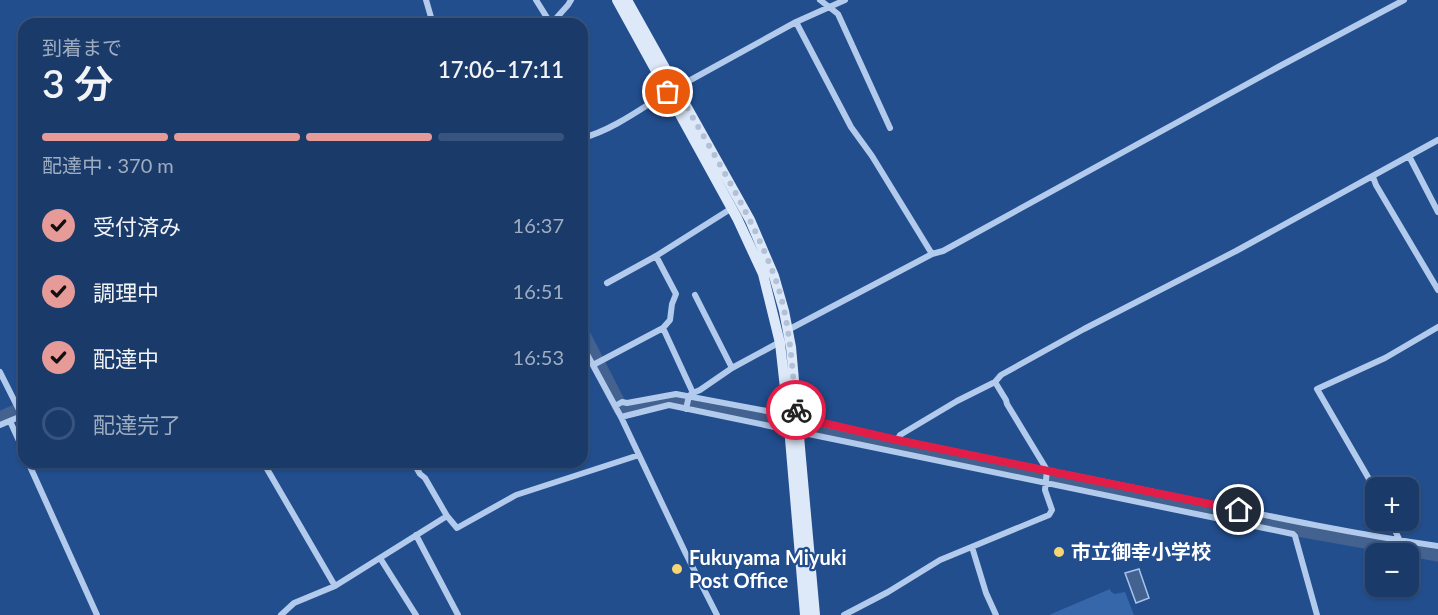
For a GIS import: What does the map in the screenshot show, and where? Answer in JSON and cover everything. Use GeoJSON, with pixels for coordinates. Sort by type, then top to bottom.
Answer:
{"type":"FeatureCollection","features":[{"type":"Feature","properties":{"kind":"main road"},"geometry":{"type":"LineString","coordinates":[[616,0],[672,90]]}},
{"type":"Feature","properties":{"kind":"main road"},"geometry":{"type":"LineString","coordinates":[[627,0],[672,90],[736,205],[763,274],[780,342],[793,424],[815,615]]}},
{"type":"Feature","properties":{"kind":"main road"},"geometry":{"type":"LineString","coordinates":[[736,205],[750,220],[774,276],[791,347],[793,424],[805,615]]}},
{"type":"Feature","properties":{"kind":"street"},"geometry":{"type":"LineString","coordinates":[[426,0],[431,18]]}},
{"type":"Feature","properties":{"kind":"street"},"geometry":{"type":"LineString","coordinates":[[536,0],[547,18]]}},
{"type":"Feature","properties":{"kind":"street"},"geometry":{"type":"LineString","coordinates":[[556,18],[571,0]]}},
{"type":"Feature","properties":{"kind":"street"},"geometry":{"type":"LineString","coordinates":[[820,0],[838,14],[890,128]]}},
{"type":"Feature","properties":{"kind":"street"},"geometry":{"type":"LineString","coordinates":[[588,137],[608,128],[796,22],[845,0]]}},
{"type":"Feature","properties":{"kind":"street"},"geometry":{"type":"LineString","coordinates":[[689,400],[732,368],[780,342],[787,329],[932,254],[943,251],[1404,0]]}},
{"type":"Feature","properties":{"kind":"street"},"geometry":{"type":"LineString","coordinates":[[796,22],[851,127],[872,156],[932,254]]}},
{"type":"Feature","properties":{"kind":"street"},"geometry":{"type":"LineString","coordinates":[[897,440],[900,435],[957,401],[995,382],[1001,375],[1084,329],[1236,251],[1438,140]]}},
{"type":"Feature","properties":{"kind":"street"},"geometry":{"type":"LineString","coordinates":[[1409,156],[1438,212]]}},
{"type":"Feature","properties":{"kind":"street"},"geometry":{"type":"LineString","coordinates":[[1373,177],[1438,290]]}},
{"type":"Feature","properties":{"kind":"street"},"geometry":{"type":"LineString","coordinates":[[607,283],[656,256],[736,205]]}},
{"type":"Feature","properties":{"kind":"street"},"geometry":{"type":"LineString","coordinates":[[595,364],[663,328],[670,320],[676,294],[656,256]]}},
{"type":"Feature","properties":{"kind":"street"},"geometry":{"type":"LineString","coordinates":[[695,295],[732,368]]}},
{"type":"Feature","properties":{"kind":"street"},"geometry":{"type":"LineString","coordinates":[[1368,477],[1317,389],[1385,358],[1438,327]]}},
{"type":"Feature","properties":{"kind":"street"},"geometry":{"type":"LineString","coordinates":[[663,328],[689,400]]}},
{"type":"Feature","properties":{"kind":"street"},"geometry":{"type":"LineString","coordinates":[[588,354],[617,405],[685,552],[717,615]]}},
{"type":"Feature","properties":{"kind":"street"},"geometry":{"type":"LineString","coordinates":[[0,372],[18,406]]}},
{"type":"Feature","properties":{"kind":"street"},"geometry":{"type":"LineString","coordinates":[[843,615],[888,592],[940,560],[1050,515],[1052,510],[1045,490],[1047,472],[995,382]]}},
{"type":"Feature","properties":{"kind":"street"},"geometry":{"type":"LineString","coordinates":[[617,405],[676,394],[689,400],[1046,482],[1293,534],[1317,615]]}},
{"type":"Feature","properties":{"kind":"street"},"geometry":{"type":"LineString","coordinates":[[621,417],[689,400],[793,424],[897,440],[1239,510],[1400,541],[1438,546]]}},
{"type":"Feature","properties":{"kind":"street"},"geometry":{"type":"LineString","coordinates":[[0,425],[18,418]]}},
{"type":"Feature","properties":{"kind":"street"},"geometry":{"type":"LineString","coordinates":[[10,421],[18,439]]}},
{"type":"Feature","properties":{"kind":"street"},"geometry":{"type":"LineString","coordinates":[[416,468],[457,528],[516,495],[639,455]]}},
{"type":"Feature","properties":{"kind":"street"},"geometry":{"type":"LineString","coordinates":[[31,468],[97,615]]}},
{"type":"Feature","properties":{"kind":"street"},"geometry":{"type":"LineString","coordinates":[[266,468],[335,586]]}},
{"type":"Feature","properties":{"kind":"street"},"geometry":{"type":"LineString","coordinates":[[281,615],[294,603],[335,586],[447,516]]}},
{"type":"Feature","properties":{"kind":"street"},"geometry":{"type":"LineString","coordinates":[[1395,531],[1400,541]]}},
{"type":"Feature","properties":{"kind":"street"},"geometry":{"type":"LineString","coordinates":[[416,535],[458,615]]}},
{"type":"Feature","properties":{"kind":"street"},"geometry":{"type":"LineString","coordinates":[[972,547],[986,593],[996,615]]}},
{"type":"Feature","properties":{"kind":"street"},"geometry":{"type":"LineString","coordinates":[[380,558],[416,615]]}},
{"type":"Feature","properties":{"kind":"shaded area"},"geometry":{"type":"Polygon","coordinates":[[[1139,569],[1149,598],[1136,603],[1125,573],[1139,569]]]}},
{"type":"Feature","properties":{"kind":"shaded area"},"geometry":{"type":"Polygon","coordinates":[[[1110,589],[1115,594],[1125,592],[1134,615],[1049,615],[1110,589]]]}},
{"type":"Feature","properties":{"kind":"waterway"},"geometry":{"type":"LineString","coordinates":[[588,345],[621,409],[627,410],[674,399],[683,400],[1264,523],[1438,554]]}},
{"type":"Feature","properties":{"kind":"waterway"},"geometry":{"type":"LineString","coordinates":[[0,419],[18,411]]}},
{"type":"Feature","properties":{"kind":"way so far"},"geometry":{"type":"LineString","coordinates":[[668,92],[676,88],[750,220],[774,276],[791,347],[796,410]]}},
{"type":"Feature","properties":{"kind":"place","name":"市立御幸小学校"},"geometry":{"type":"Point","coordinates":[1059,552]}},
{"type":"Feature","properties":{"kind":"place","name":"Fukuyama Miyuki Post Office"},"geometry":{"type":"Point","coordinates":[677,569]}},
{"type":"Feature","properties":{"kind":"route"},"geometry":{"type":"LineString","coordinates":[[796,410],[797,417],[897,440],[1239,510]]}}]}
